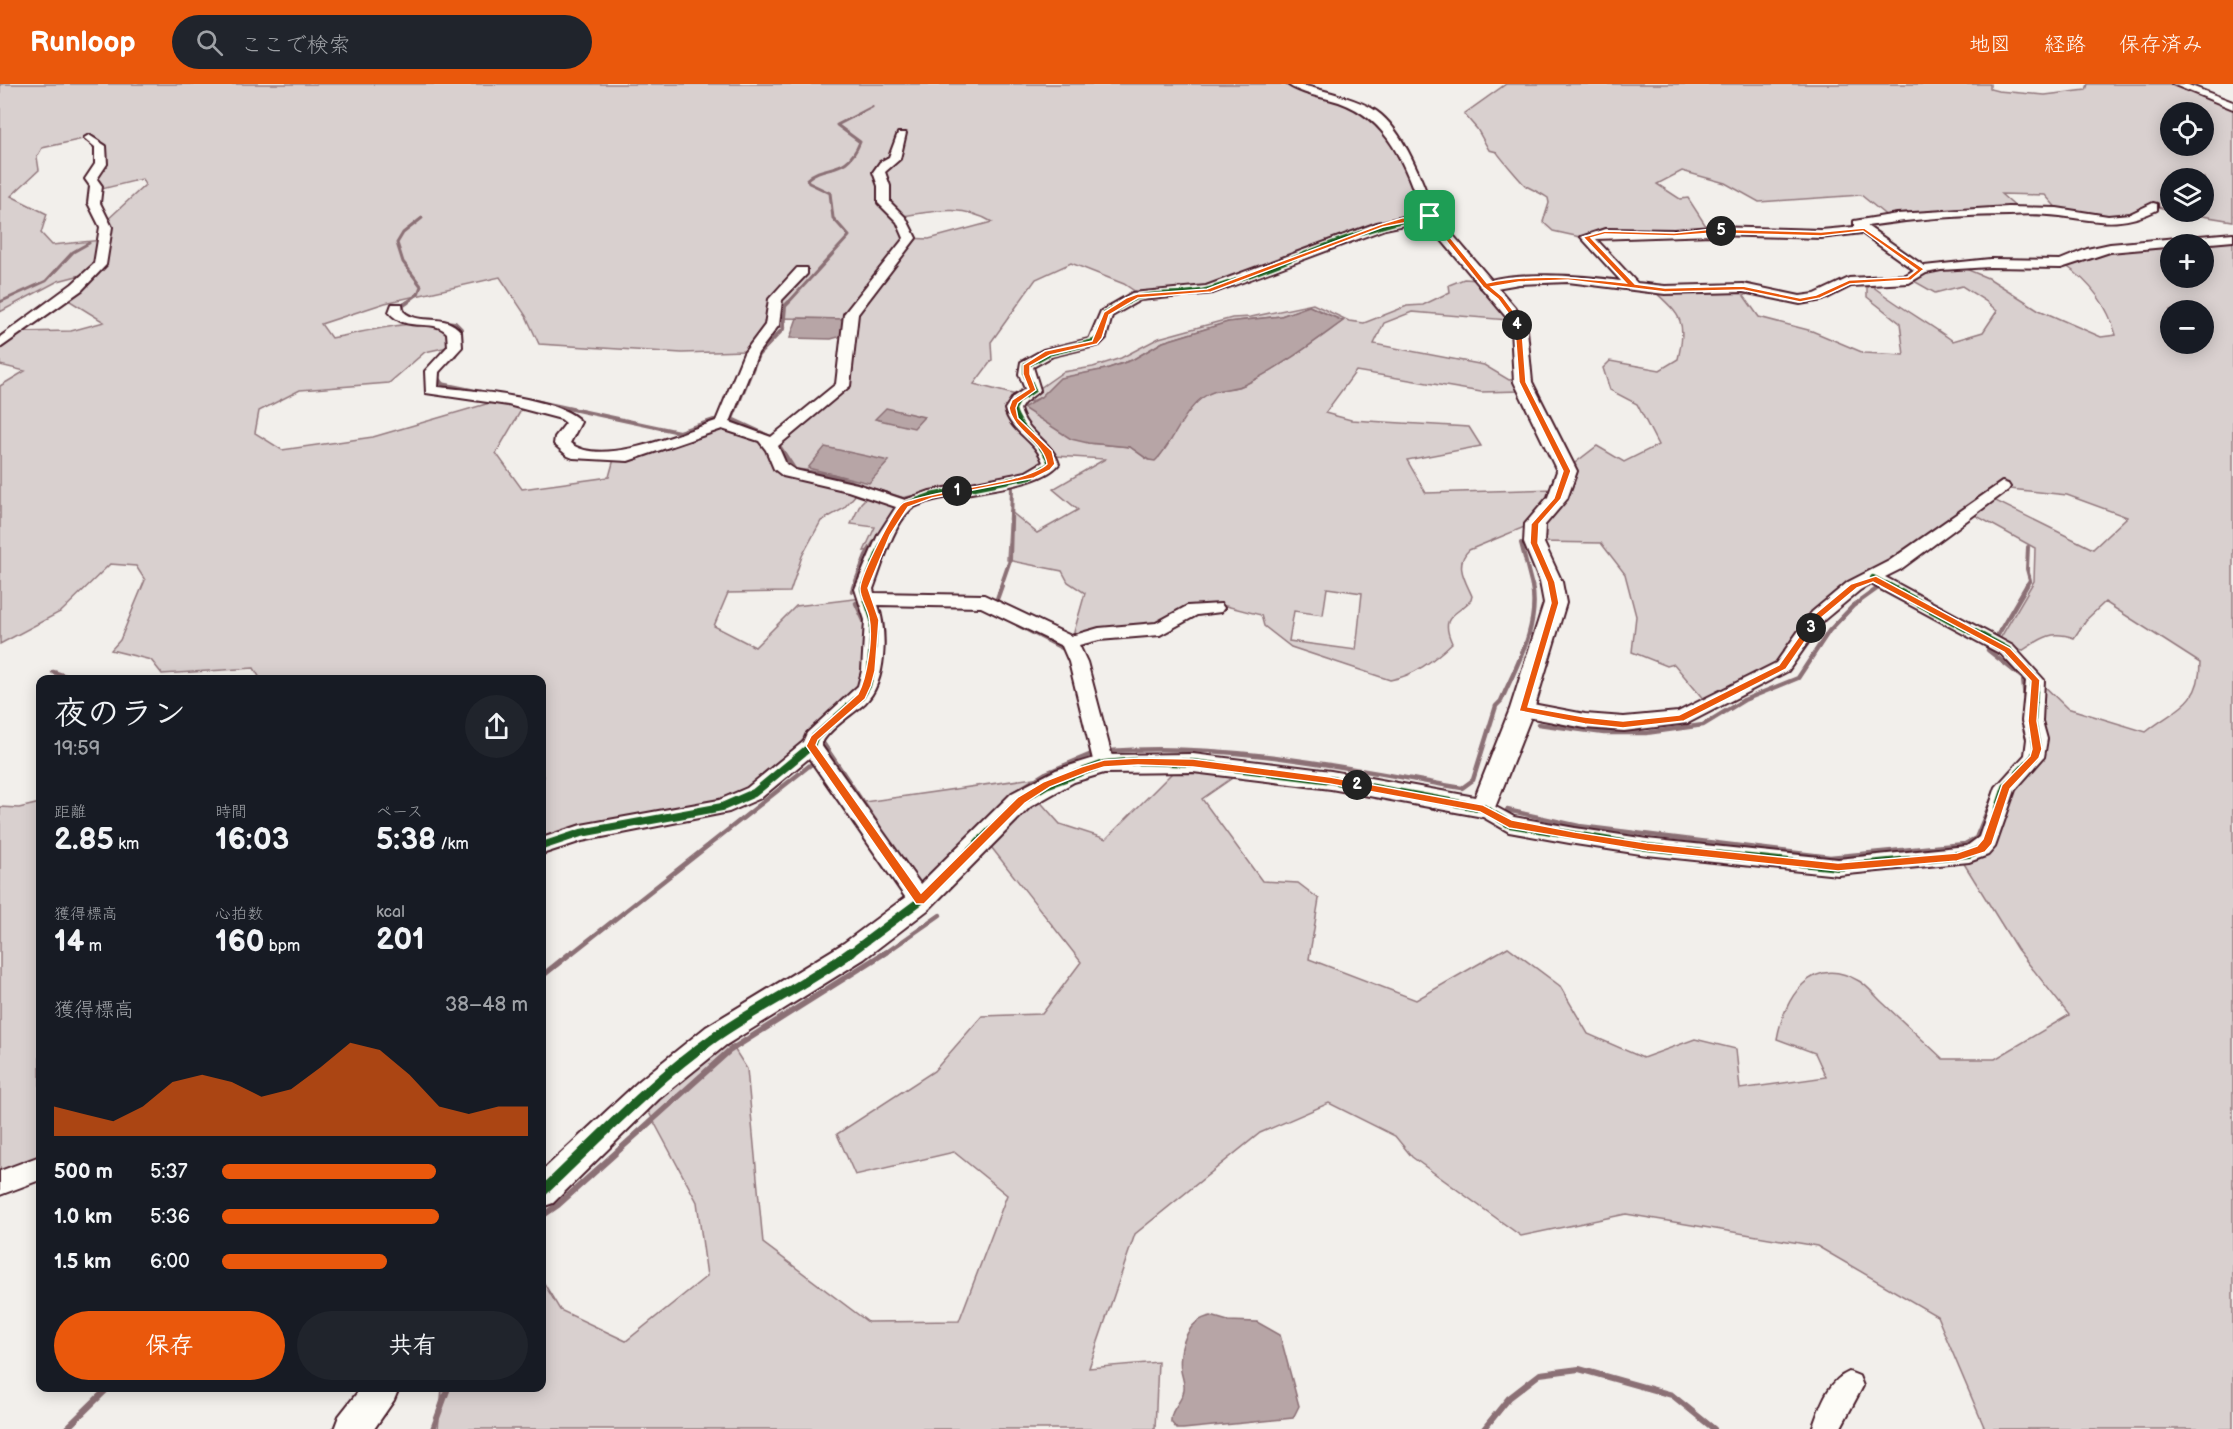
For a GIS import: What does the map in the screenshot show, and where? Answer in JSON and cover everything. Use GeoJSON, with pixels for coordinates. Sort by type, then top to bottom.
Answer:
{"type":"FeatureCollection","features":[{"type":"Feature","properties":{"kind":"street"},"geometry":{"type":"LineString","coordinates":[[1292,84],[1364,109],[1381,120],[1418,182],[1430,216],[1485,286],[1500,298],[1515,317],[1519,330],[1523,382],[1567,471],[1557,499],[1535,524],[1534,543],[1551,582],[1555,603],[1522,709],[1483,808]]}},
{"type":"Feature","properties":{"kind":"street"},"geometry":{"type":"LineString","coordinates":[[2177,84],[2233,106]]}},
{"type":"Feature","properties":{"kind":"street"},"geometry":{"type":"LineString","coordinates":[[770,445],[843,386],[851,314],[910,238],[903,221],[884,203],[884,186],[879,172],[884,164],[894,159],[902,135]]}},
{"type":"Feature","properties":{"kind":"street"},"geometry":{"type":"LineString","coordinates":[[0,344],[77,287],[95,272],[102,261],[106,227],[94,203],[96,186],[91,179],[101,164],[100,146],[89,138]]}},
{"type":"Feature","properties":{"kind":"street"},"geometry":{"type":"LineString","coordinates":[[1922,270],[1858,224],[1897,218],[1986,212],[2057,212],[2108,220],[2133,217],[2153,207]]}},
{"type":"Feature","properties":{"kind":"street"},"geometry":{"type":"LineString","coordinates":[[546,845],[581,832],[722,807],[754,793],[861,696],[867,686],[871,671],[874,620],[864,588],[885,535],[905,505],[930,496],[1031,476],[1051,464],[1049,452],[1015,418],[1012,408],[1015,402],[1033,390],[1026,374],[1026,365],[1048,353],[1094,342],[1099,338],[1106,314],[1137,296],[1208,290],[1381,226],[1430,216]]}},
{"type":"Feature","properties":{"kind":"street"},"geometry":{"type":"LineString","coordinates":[[1632,286],[1587,237],[1605,233],[1674,234],[1713,231],[1821,234],[1864,229]]}},
{"type":"Feature","properties":{"kind":"street"},"geometry":{"type":"LineString","coordinates":[[1485,286],[1519,280],[1556,278],[1665,290],[1743,288],[1800,300],[1818,297],[1849,282],[1909,279],[1922,270],[1953,265],[2061,264],[2082,258],[2091,252],[2110,248],[2233,237]]}},
{"type":"Feature","properties":{"kind":"street"},"geometry":{"type":"LineString","coordinates":[[722,424],[751,352],[765,337],[772,325],[776,299],[802,271]]}},
{"type":"Feature","properties":{"kind":"street"},"geometry":{"type":"LineString","coordinates":[[397,307],[396,312],[402,318],[447,324],[454,332],[454,347],[432,371],[431,390],[544,407],[569,415],[574,422],[563,437],[562,444],[573,453],[628,456],[722,424],[764,438],[770,445],[779,466],[789,473],[851,488],[905,505]]}},
{"type":"Feature","properties":{"kind":"street"},"geometry":{"type":"LineString","coordinates":[[1522,709],[1585,721],[1623,724],[1680,718],[1782,667],[1818,616],[1854,586],[1895,565],[2002,487]]}},
{"type":"Feature","properties":{"kind":"street"},"geometry":{"type":"LineString","coordinates":[[546,1188],[649,1090],[716,1036],[816,977],[920,901],[1021,800],[1046,784],[1104,764],[1138,761],[1204,764],[1330,780],[1483,808],[1509,824],[1575,836],[1647,847],[1838,867],[1957,857],[1981,849],[1988,841],[2006,787],[2034,758],[2037,749],[2032,721],[2036,680],[2007,650],[1873,578]]}},
{"type":"Feature","properties":{"kind":"street"},"geometry":{"type":"LineString","coordinates":[[868,599],[984,601],[1069,642],[1078,662],[1104,764]]}},
{"type":"Feature","properties":{"kind":"street"},"geometry":{"type":"LineString","coordinates":[[1069,642],[1099,634],[1161,629],[1193,610],[1215,608]]}},
{"type":"Feature","properties":{"kind":"street"},"geometry":{"type":"LineString","coordinates":[[816,739],[920,901]]}},
{"type":"Feature","properties":{"kind":"street"},"geometry":{"type":"LineString","coordinates":[[0,1183],[36,1170]]}},
{"type":"Feature","properties":{"kind":"street"},"geometry":{"type":"LineString","coordinates":[[1826,1429],[1834,1408],[1849,1386]]}},
{"type":"Feature","properties":{"kind":"street"},"geometry":{"type":"LineString","coordinates":[[352,1429],[379,1392]]}},
{"type":"Feature","properties":{"kind":"shaded area"},"geometry":{"type":"Polygon","coordinates":[[[0,84],[1288,84],[1360,108],[1380,122],[1417,184],[1425,214],[1394,220],[1362,230],[1194,292],[1139,294],[1124,284],[1071,263],[1036,279],[991,342],[992,360],[974,384],[1016,395],[1008,405],[1011,420],[1048,457],[1047,465],[1025,475],[950,489],[901,503],[835,481],[792,472],[778,457],[775,444],[843,391],[852,346],[845,319],[778,318],[775,331],[744,351],[682,353],[539,344],[526,316],[500,277],[385,303],[321,324],[331,338],[410,324],[440,325],[450,329],[453,346],[425,352],[389,383],[300,390],[259,411],[255,433],[282,450],[373,437],[493,402],[523,407],[496,453],[522,489],[609,477],[614,459],[634,456],[716,427],[766,441],[776,464],[789,475],[858,492],[843,509],[821,521],[802,556],[790,592],[728,593],[714,626],[755,647],[796,606],[862,598],[871,621],[865,675],[859,694],[807,740],[799,752],[760,784],[742,795],[694,811],[583,828],[546,839],[546,675],[258,675],[254,668],[162,674],[151,660],[111,650],[120,640],[145,580],[136,566],[110,564],[62,611],[0,644],[0,386],[25,371],[0,365],[0,346],[18,332],[71,331],[104,322],[65,298],[93,275],[103,262],[110,226],[106,221],[145,185],[142,179],[98,190],[93,180],[102,167],[101,145],[92,137],[42,148],[37,157],[39,170],[11,196],[47,214],[41,233],[52,245],[102,240],[99,262],[92,272],[58,281],[0,312],[0,84]],[[881,201],[897,218],[907,238],[929,239],[992,222],[970,213],[948,210],[902,216],[888,202],[881,201]]]}},
{"type":"Feature","properties":{"kind":"shaded area"},"geometry":{"type":"Polygon","coordinates":[[[1506,84],[1990,84],[1990,89],[1998,91],[2045,95],[2086,90],[2088,84],[2175,84],[2233,107],[2233,221],[2214,218],[2214,168],[2160,168],[2160,208],[2150,205],[2117,216],[2060,212],[2045,195],[2001,194],[2019,210],[1888,217],[1861,195],[1759,202],[1725,183],[1682,171],[1657,184],[1680,199],[1688,198],[1708,229],[1613,232],[1580,237],[1553,231],[1543,222],[1549,203],[1548,198],[1526,186],[1497,152],[1489,150],[1477,129],[1464,114],[1506,84]]]}},
{"type":"Feature","properties":{"kind":"shaded area"},"geometry":{"type":"Polygon","coordinates":[[[2233,234],[2233,1429],[1985,1429],[1937,1316],[1817,1246],[1626,1214],[1521,1236],[1412,1157],[1395,1136],[1329,1103],[1260,1133],[1135,1234],[1089,1368],[1158,1362],[1155,1429],[438,1429],[442,1392],[546,1392],[546,1287],[560,1310],[626,1341],[707,1276],[697,1202],[646,1107],[719,1044],[733,1047],[747,1069],[763,1243],[868,1322],[959,1321],[1007,1195],[954,1152],[855,1175],[837,1134],[934,1071],[982,1016],[1042,1014],[1081,962],[988,843],[1036,797],[1060,824],[1106,839],[1178,767],[1238,774],[1202,799],[1262,881],[1298,883],[1319,899],[1309,959],[1416,1000],[1508,947],[1560,986],[1588,1034],[1643,1058],[1695,1039],[1736,1049],[1740,1089],[1826,1077],[1815,1053],[1777,1039],[1786,1009],[1793,996],[1814,976],[1827,973],[1842,974],[1862,983],[1943,1059],[1995,1059],[2069,1015],[2017,949],[1963,862],[1991,847],[2011,787],[2035,765],[2038,680],[2067,708],[2146,732],[2184,705],[2191,697],[2196,689],[2200,663],[2105,602],[2086,620],[2074,638],[2052,635],[2022,651],[1998,642],[2034,581],[2035,548],[1973,514],[1994,500],[2093,549],[2127,517],[2067,495],[2010,489],[2001,485],[1874,572],[1774,666],[1705,701],[1674,664],[1667,666],[1632,652],[1636,616],[1625,574],[1601,543],[1540,542],[1542,529],[1571,466],[1597,446],[1624,462],[1658,445],[1637,404],[1610,390],[1603,368],[1610,361],[1660,370],[1678,359],[1682,335],[1679,320],[1670,306],[1653,290],[1752,291],[1744,296],[1759,317],[1812,331],[1864,353],[1904,355],[1900,323],[1867,297],[1867,282],[1953,341],[1983,332],[1997,311],[1962,286],[1935,293],[1912,280],[1923,273],[1959,266],[1990,279],[2039,310],[2101,337],[2116,335],[2113,324],[2097,296],[2065,265],[2102,252],[2160,244],[2160,288],[2214,288],[2214,237],[2233,234]]]}},
{"type":"Feature","properties":{"kind":"shaded area"},"geometry":{"type":"Polygon","coordinates":[[[1464,279],[1479,280],[1506,312],[1508,320],[1412,312],[1384,323],[1374,344],[1484,365],[1509,380],[1516,379],[1521,391],[1481,392],[1356,371],[1325,413],[1351,420],[1469,427],[1481,446],[1407,460],[1426,493],[1554,489],[1527,526],[1469,550],[1465,555],[1462,561],[1462,572],[1472,596],[1471,600],[1448,621],[1448,634],[1452,643],[1423,666],[1407,675],[1390,680],[1291,647],[1264,626],[1261,615],[1226,606],[1206,605],[1184,610],[1162,625],[1072,639],[1085,593],[1068,582],[1062,571],[1007,560],[1010,511],[1037,533],[1078,510],[1053,489],[1105,459],[1055,456],[1020,421],[1017,404],[1063,372],[1093,367],[1121,358],[1159,338],[1232,318],[1251,317],[1313,304],[1349,321],[1364,323],[1407,306],[1423,305],[1450,292],[1449,285],[1464,279]],[[1309,306],[1281,316],[1228,322],[1163,342],[1132,360],[1106,369],[1060,379],[1041,397],[1030,402],[1088,443],[1130,447],[1148,460],[1159,457],[1183,417],[1202,397],[1214,391],[1241,386],[1259,377],[1296,355],[1343,321],[1309,306]],[[1327,588],[1323,615],[1294,611],[1289,641],[1356,650],[1362,593],[1327,588]]]}},
{"type":"Feature","properties":{"kind":"shaded area"},"geometry":{"type":"Polygon","coordinates":[[[1309,306],[1343,321],[1296,355],[1259,377],[1246,384],[1213,392],[1202,398],[1188,412],[1167,447],[1155,461],[1149,460],[1130,447],[1071,439],[1023,408],[1041,397],[1060,378],[1106,369],[1132,360],[1163,342],[1228,322],[1281,316],[1309,306]]]}},
{"type":"Feature","properties":{"kind":"shaded area"},"geometry":{"type":"Polygon","coordinates":[[[797,318],[845,319],[846,335],[831,339],[790,338],[797,318]]]}},
{"type":"Feature","properties":{"kind":"shaded area"},"geometry":{"type":"Polygon","coordinates":[[[886,408],[924,417],[914,428],[875,419],[886,408]]]}},
{"type":"Feature","properties":{"kind":"shaded area"},"geometry":{"type":"Polygon","coordinates":[[[825,447],[889,461],[869,483],[808,468],[825,447]]]}},
{"type":"Feature","properties":{"kind":"shaded area"},"geometry":{"type":"Polygon","coordinates":[[[868,496],[896,506],[900,510],[874,550],[864,551],[875,527],[851,524],[861,503],[868,496]]]}},
{"type":"Feature","properties":{"kind":"shaded area"},"geometry":{"type":"Polygon","coordinates":[[[1054,775],[923,891],[857,803],[1054,775]]]}},
{"type":"Feature","properties":{"kind":"shaded area"},"geometry":{"type":"Polygon","coordinates":[[[36,804],[36,1164],[0,1179],[0,807],[19,808],[36,804]]]}},
{"type":"Feature","properties":{"kind":"shaded area"},"geometry":{"type":"Polygon","coordinates":[[[1211,1316],[1228,1321],[1257,1322],[1280,1335],[1299,1406],[1293,1418],[1183,1429],[1177,1429],[1171,1422],[1172,1413],[1184,1389],[1180,1362],[1186,1336],[1196,1323],[1211,1316]]]}},
{"type":"Feature","properties":{"kind":"waterway"},"geometry":{"type":"LineString","coordinates":[[788,303],[849,236],[833,218],[830,193],[809,183],[807,179],[821,171],[842,165],[848,160],[860,142],[837,125],[872,107]]}},
{"type":"Feature","properties":{"kind":"waterway"},"geometry":{"type":"LineString","coordinates":[[406,303],[418,294],[421,286],[403,262],[397,243],[403,233],[422,218]]}},
{"type":"Feature","properties":{"kind":"waterway"},"geometry":{"type":"LineString","coordinates":[[0,302],[46,281],[73,252],[89,243]]}},
{"type":"Feature","properties":{"kind":"waterway"},"geometry":{"type":"LineString","coordinates":[[405,314],[402,306],[408,302]]}},
{"type":"Feature","properties":{"kind":"waterway"},"geometry":{"type":"LineString","coordinates":[[773,438],[732,419],[758,355],[783,329],[785,306],[788,303]]}},
{"type":"Feature","properties":{"kind":"waterway"},"geometry":{"type":"LineString","coordinates":[[0,337],[28,317]]}},
{"type":"Feature","properties":{"kind":"waterway"},"geometry":{"type":"LineString","coordinates":[[427,320],[455,323],[461,329],[461,338]]}},
{"type":"Feature","properties":{"kind":"waterway"},"geometry":{"type":"LineString","coordinates":[[460,346],[454,357],[440,368],[438,378],[442,384],[481,392]]}},
{"type":"Feature","properties":{"kind":"waterway"},"geometry":{"type":"LineString","coordinates":[[530,400],[679,432],[714,420]]}},
{"type":"Feature","properties":{"kind":"waterway"},"geometry":{"type":"LineString","coordinates":[[780,447],[795,470],[832,475],[867,487]]}},
{"type":"Feature","properties":{"kind":"waterway"},"geometry":{"type":"LineString","coordinates":[[875,490],[903,499],[1028,472]]}},
{"type":"Feature","properties":{"kind":"waterway"},"geometry":{"type":"LineString","coordinates":[[1001,586],[1010,560],[1012,486]]}},
{"type":"Feature","properties":{"kind":"waterway"},"geometry":{"type":"LineString","coordinates":[[854,586],[866,555],[880,533]]}},
{"type":"Feature","properties":{"kind":"waterway"},"geometry":{"type":"LineString","coordinates":[[1521,543],[1532,586]]}},
{"type":"Feature","properties":{"kind":"waterway"},"geometry":{"type":"LineString","coordinates":[[2026,586],[2030,580],[2027,569],[2028,547]]}},
{"type":"Feature","properties":{"kind":"waterway"},"geometry":{"type":"LineString","coordinates":[[852,591],[854,585]]}},
{"type":"Feature","properties":{"kind":"waterway"},"geometry":{"type":"LineString","coordinates":[[997,599],[1002,585]]}},
{"type":"Feature","properties":{"kind":"waterway"},"geometry":{"type":"LineString","coordinates":[[1109,751],[1153,749],[1242,753],[1331,765],[1462,788],[1473,780],[1496,706],[1501,701],[1520,659],[1533,615],[1532,585]]}},
{"type":"Feature","properties":{"kind":"waterway"},"geometry":{"type":"LineString","coordinates":[[1996,638],[2027,585]]}},
{"type":"Feature","properties":{"kind":"waterway"},"geometry":{"type":"LineString","coordinates":[[1538,724],[1604,733],[1646,733],[1703,725],[1744,700],[1798,678],[1829,631],[1853,606],[1878,588]]}},
{"type":"Feature","properties":{"kind":"waterway"},"geometry":{"type":"LineString","coordinates":[[856,603],[866,625]]}},
{"type":"Feature","properties":{"kind":"waterway"},"geometry":{"type":"LineString","coordinates":[[1018,625],[1066,650]]}},
{"type":"Feature","properties":{"kind":"waterway"},"geometry":{"type":"LineString","coordinates":[[1988,650],[2023,678],[2025,699]]}},
{"type":"Feature","properties":{"kind":"waterway"},"geometry":{"type":"LineString","coordinates":[[53,672],[62,675]]}},
{"type":"Feature","properties":{"kind":"waterway"},"geometry":{"type":"LineString","coordinates":[[819,737],[878,825]]}},
{"type":"Feature","properties":{"kind":"waterway"},"geometry":{"type":"LineString","coordinates":[[1012,794],[1046,773],[1094,753]]}},
{"type":"Feature","properties":{"kind":"waterway"},"geometry":{"type":"LineString","coordinates":[[571,954],[814,762]]}},
{"type":"Feature","properties":{"kind":"waterway"},"geometry":{"type":"LineString","coordinates":[[1507,810],[1579,826],[1830,857],[1965,844],[1976,838],[1997,787]]}},
{"type":"Feature","properties":{"kind":"waterway"},"geometry":{"type":"LineString","coordinates":[[884,954],[940,915]]}},
{"type":"Feature","properties":{"kind":"waterway"},"geometry":{"type":"LineString","coordinates":[[546,973],[572,952]]}},
{"type":"Feature","properties":{"kind":"waterway"},"geometry":{"type":"LineString","coordinates":[[546,1213],[729,1051],[886,952]]}},
{"type":"Feature","properties":{"kind":"waterway"},"geometry":{"type":"LineString","coordinates":[[1484,1429],[1509,1398],[1540,1374],[1579,1369],[1672,1395],[1714,1429]]}},
{"type":"Feature","properties":{"kind":"waterway"},"geometry":{"type":"LineString","coordinates":[[66,1429],[104,1392]]}},
{"type":"Feature","properties":{"kind":"waterway"},"geometry":{"type":"LineString","coordinates":[[433,1429],[447,1392]]}},
{"type":"Feature","properties":{"kind":"cycle path"},"geometry":{"type":"LineString","coordinates":[[546,845],[581,833],[722,807],[754,793],[811,746],[814,738],[861,696],[867,686],[871,671],[874,620],[864,589],[886,535],[905,505],[930,496],[1031,476],[1051,464],[1048,454],[1015,418],[1013,409],[1018,400],[1033,390],[1026,374],[1026,365],[1048,353],[1094,342],[1099,338],[1106,314],[1137,296],[1208,290],[1381,226],[1429,216]]}},
{"type":"Feature","properties":{"kind":"cycle path"},"geometry":{"type":"LineString","coordinates":[[546,1188],[649,1090],[716,1036],[817,977],[920,901],[1021,800],[1046,785],[1104,764],[1138,761],[1193,763],[1331,780],[1483,808],[1509,824],[1647,847],[1838,867],[1928,860],[1969,854],[1981,849],[1988,841],[2006,787],[2034,757],[2037,749],[2032,721],[2035,680],[2007,650],[1873,578]]}},
{"type":"Feature","properties":{"kind":"route"},"geometry":{"type":"LineString","coordinates":[[1430,216],[1381,226],[1208,290],[1197,293],[1137,296],[1128,300],[1106,314],[1099,338],[1094,342],[1048,353],[1026,365],[1026,374],[1033,390],[1023,395],[1012,408],[1015,418],[1025,430],[1049,452],[1051,464],[1047,468],[1031,476],[930,496],[905,505],[885,535],[864,588],[874,620],[871,671],[867,686],[861,696],[814,738],[811,746],[920,901],[1021,800],[1046,784],[1085,769],[1104,764],[1138,761],[1193,763],[1330,780],[1483,808],[1509,824],[1575,836],[1647,847],[1838,867],[1957,857],[1981,849],[1988,841],[1992,823],[2006,787],[2034,758],[2037,749],[2032,721],[2036,680],[2007,650],[1873,578],[1854,586],[1818,616],[1782,667],[1680,718],[1623,724],[1585,721],[1522,709],[1555,603],[1551,582],[1534,543],[1535,524],[1557,499],[1567,471],[1557,446],[1523,382],[1519,330],[1515,317],[1500,298],[1485,286],[1539,278],[1568,278],[1585,280],[1665,290],[1743,288],[1800,300],[1818,297],[1840,284],[1864,280],[1909,279],[1922,270],[1864,229],[1821,234],[1713,231],[1662,235],[1605,233],[1587,237],[1629,280],[1632,286],[1568,278],[1556,278],[1539,278],[1502,282],[1485,286],[1430,216]]}}]}
